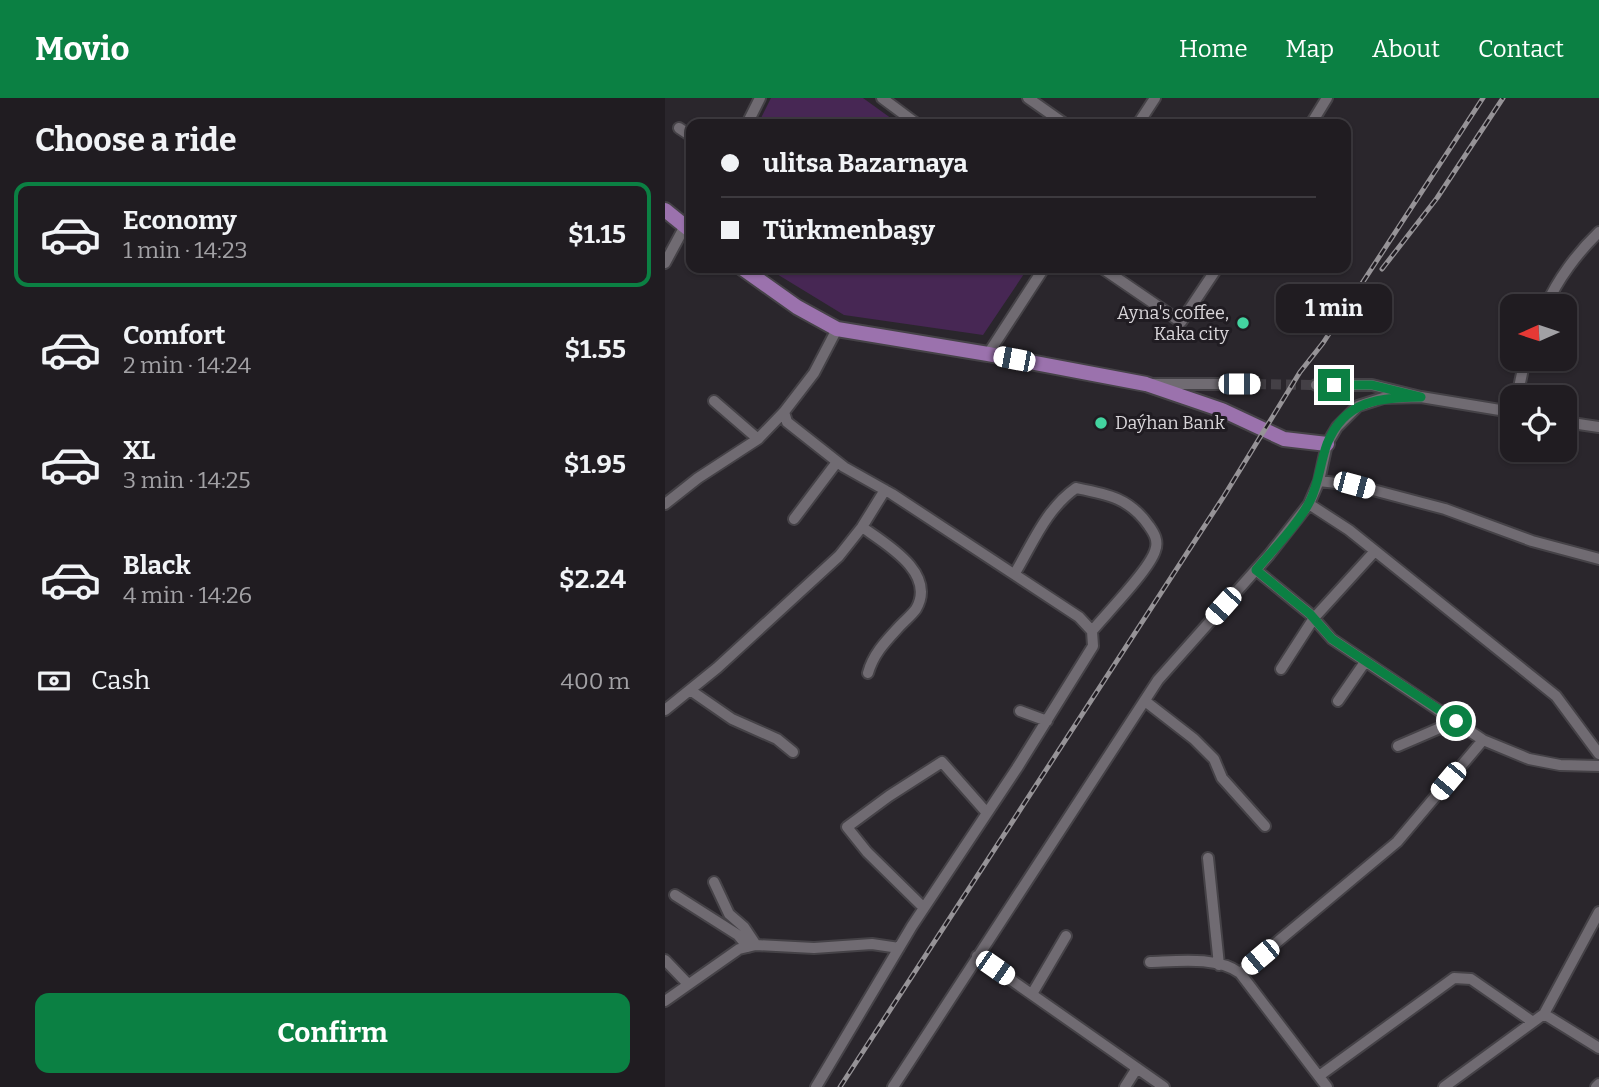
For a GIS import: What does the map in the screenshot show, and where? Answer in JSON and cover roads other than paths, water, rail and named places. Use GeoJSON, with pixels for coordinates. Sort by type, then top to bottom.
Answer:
{"type":"FeatureCollection","features":[{"type":"Feature","properties":{"kind":"main road"},"geometry":{"type":"LineString","coordinates":[[665,210],[686,226]]}},
{"type":"Feature","properties":{"kind":"main road"},"geometry":{"type":"LineString","coordinates":[[749,273],[797,307],[837,329],[1146,384],[1222,410],[1284,439],[1327,444]]}},
{"type":"Feature","properties":{"kind":"street"},"geometry":{"type":"LineString","coordinates":[[746,98],[758,102],[750,119]]}},
{"type":"Feature","properties":{"kind":"street"},"geometry":{"type":"LineString","coordinates":[[882,98],[910,119]]}},
{"type":"Feature","properties":{"kind":"street"},"geometry":{"type":"LineString","coordinates":[[1028,98],[1058,119]]}},
{"type":"Feature","properties":{"kind":"street"},"geometry":{"type":"LineString","coordinates":[[1140,119],[1154,98]]}},
{"type":"Feature","properties":{"kind":"street"},"geometry":{"type":"LineString","coordinates":[[1314,119],[1327,98]]}},
{"type":"Feature","properties":{"kind":"street"},"geometry":{"type":"LineString","coordinates":[[679,128],[686,133]]}},
{"type":"Feature","properties":{"kind":"street"},"geometry":{"type":"LineString","coordinates":[[665,263],[686,231]]}},
{"type":"Feature","properties":{"kind":"street"},"geometry":{"type":"LineString","coordinates":[[1551,294],[1587,243],[1599,232]]}},
{"type":"Feature","properties":{"kind":"street"},"geometry":{"type":"LineString","coordinates":[[1587,243],[1599,250]]}},
{"type":"Feature","properties":{"kind":"street"},"geometry":{"type":"LineString","coordinates":[[988,354],[1041,273]]}},
{"type":"Feature","properties":{"kind":"street"},"geometry":{"type":"LineString","coordinates":[[1110,273],[1181,322],[1214,273]]}},
{"type":"Feature","properties":{"kind":"street"},"geometry":{"type":"LineString","coordinates":[[665,504],[698,478],[758,439],[784,412],[814,373],[837,329]]}},
{"type":"Feature","properties":{"kind":"street"},"geometry":{"type":"LineString","coordinates":[[1146,384],[1256,384]]}},
{"type":"Feature","properties":{"kind":"street"},"geometry":{"type":"LineString","coordinates":[[1315,385],[1372,385],[1421,397],[1500,410]]}},
{"type":"Feature","properties":{"kind":"street"},"geometry":{"type":"LineString","coordinates":[[893,1087],[1158,680],[1256,570],[1309,503],[1318,481],[1327,444],[1337,427],[1358,406],[1383,398],[1421,397]]}},
{"type":"Feature","properties":{"kind":"street"},"geometry":{"type":"LineString","coordinates":[[715,401],[758,439]]}},
{"type":"Feature","properties":{"kind":"street"},"geometry":{"type":"LineString","coordinates":[[784,412],[787,422],[837,462],[1015,573],[1079,617],[1092,631],[1093,646],[924,908],[816,1087]]}},
{"type":"Feature","properties":{"kind":"street"},"geometry":{"type":"LineString","coordinates":[[1577,424],[1599,427]]}},
{"type":"Feature","properties":{"kind":"street"},"geometry":{"type":"LineString","coordinates":[[794,519],[837,462]]}},
{"type":"Feature","properties":{"kind":"street"},"geometry":{"type":"LineString","coordinates":[[1318,481],[1354,485],[1445,509],[1532,541],[1599,559]]}},
{"type":"Feature","properties":{"kind":"street"},"geometry":{"type":"LineString","coordinates":[[1015,573],[1046,516],[1060,499],[1076,488],[1100,492],[1129,503],[1142,515],[1156,536],[1156,550],[1092,631]]}},
{"type":"Feature","properties":{"kind":"street"},"geometry":{"type":"LineString","coordinates":[[665,710],[839,556],[862,527],[885,490]]}},
{"type":"Feature","properties":{"kind":"street"},"geometry":{"type":"LineString","coordinates":[[1309,503],[1349,530],[1556,696],[1598,750]]}},
{"type":"Feature","properties":{"kind":"street"},"geometry":{"type":"LineString","coordinates":[[862,527],[908,563],[919,579],[921,597],[915,610],[872,659],[867,673]]}},
{"type":"Feature","properties":{"kind":"street"},"geometry":{"type":"LineString","coordinates":[[1281,669],[1314,618],[1375,551]]}},
{"type":"Feature","properties":{"kind":"street"},"geometry":{"type":"LineString","coordinates":[[1256,570],[1314,618],[1332,639],[1483,740],[1529,759],[1560,765],[1599,766]]}},
{"type":"Feature","properties":{"kind":"street"},"geometry":{"type":"LineString","coordinates":[[1338,701],[1365,662]]}},
{"type":"Feature","properties":{"kind":"street"},"geometry":{"type":"LineString","coordinates":[[690,690],[732,719],[777,739],[793,751]]}},
{"type":"Feature","properties":{"kind":"street"},"geometry":{"type":"LineString","coordinates":[[1145,701],[1214,759],[1222,778],[1265,826]]}},
{"type":"Feature","properties":{"kind":"street"},"geometry":{"type":"LineString","coordinates":[[1020,711],[1047,721]]}},
{"type":"Feature","properties":{"kind":"street"},"geometry":{"type":"LineString","coordinates":[[1398,746],[1456,721]]}},
{"type":"Feature","properties":{"kind":"street"},"geometry":{"type":"LineString","coordinates":[[1240,974],[1397,842],[1483,740]]}},
{"type":"Feature","properties":{"kind":"street"},"geometry":{"type":"LineString","coordinates":[[924,908],[867,852],[847,827],[888,796],[942,762],[987,813]]}},
{"type":"Feature","properties":{"kind":"street"},"geometry":{"type":"LineString","coordinates":[[1208,858],[1219,965]]}},
{"type":"Feature","properties":{"kind":"street"},"geometry":{"type":"LineString","coordinates":[[713,882],[729,914],[744,927],[752,946]]}},
{"type":"Feature","properties":{"kind":"street"},"geometry":{"type":"LineString","coordinates":[[675,895],[752,946]]}},
{"type":"Feature","properties":{"kind":"street"},"geometry":{"type":"LineString","coordinates":[[1444,1087],[1544,1014],[1599,912]]}},
{"type":"Feature","properties":{"kind":"street"},"geometry":{"type":"LineString","coordinates":[[1032,994],[1066,936]]}},
{"type":"Feature","properties":{"kind":"street"},"geometry":{"type":"LineString","coordinates":[[665,1001],[739,949],[752,946],[814,948],[872,944],[899,948]]}},
{"type":"Feature","properties":{"kind":"street"},"geometry":{"type":"LineString","coordinates":[[977,956],[1164,1087]]}},
{"type":"Feature","properties":{"kind":"street"},"geometry":{"type":"LineString","coordinates":[[665,960],[688,984]]}},
{"type":"Feature","properties":{"kind":"street"},"geometry":{"type":"LineString","coordinates":[[1150,962],[1191,961],[1230,966],[1240,974],[1327,1087]]}},
{"type":"Feature","properties":{"kind":"street"},"geometry":{"type":"LineString","coordinates":[[1319,1076],[1454,978],[1471,979],[1533,1022]]}},
{"type":"Feature","properties":{"kind":"street"},"geometry":{"type":"LineString","coordinates":[[1544,1014],[1599,1048]]}},
{"type":"Feature","properties":{"kind":"street"},"geometry":{"type":"LineString","coordinates":[[1125,1087],[1137,1068]]}},
{"type":"Feature","properties":{"kind":"tunnel"},"geometry":{"type":"LineString","coordinates":[[1256,384],[1316,385]]}},
{"type":"Feature","properties":{"kind":"railway"},"geometry":{"type":"LineString","coordinates":[[840,1087],[1224,496],[1300,372],[1323,343],[1483,98]]}},
{"type":"Feature","properties":{"kind":"railway"},"geometry":{"type":"LineString","coordinates":[[1382,269],[1437,198],[1503,98]]}},
{"type":"Feature","properties":{"kind":"place","name":"Ayna's coffee, Kaka city"},"geometry":{"type":"Point","coordinates":[1243,323]}},
{"type":"Feature","properties":{"kind":"place","name":"Daýhan Bank"},"geometry":{"type":"Point","coordinates":[1101,423]}}]}
